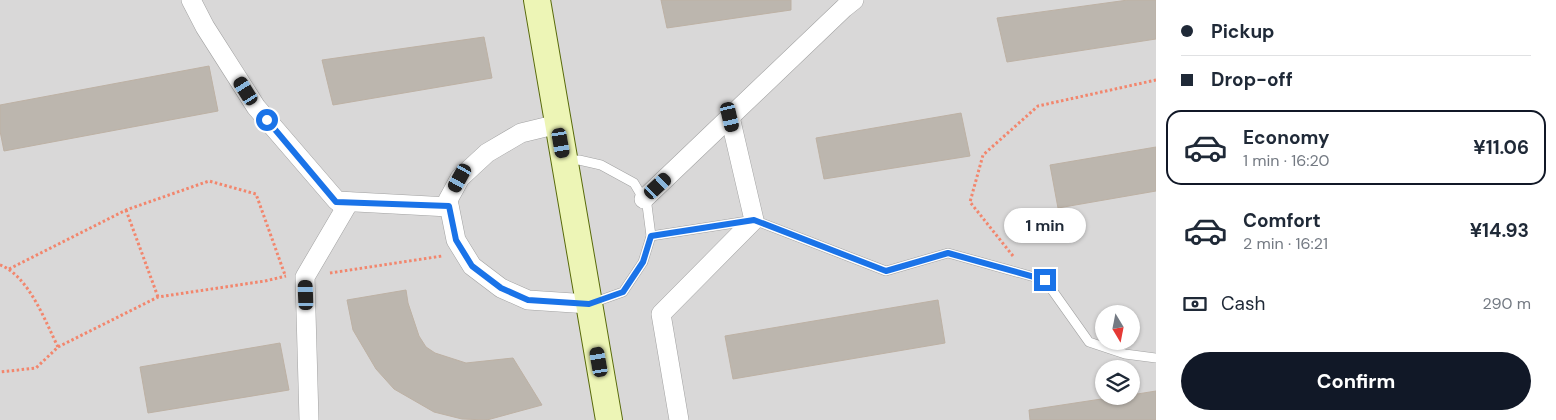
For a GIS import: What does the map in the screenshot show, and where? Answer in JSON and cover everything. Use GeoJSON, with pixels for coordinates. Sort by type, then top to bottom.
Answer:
{"type":"FeatureCollection","features":[{"type":"Feature","properties":{"kind":"street"},"geometry":{"type":"LineString","coordinates":[[191,0],[205,27],[256,107],[336,202],[449,206]]}},
{"type":"Feature","properties":{"kind":"street"},"geometry":{"type":"LineString","coordinates":[[537,0],[609,420]]}},
{"type":"Feature","properties":{"kind":"street"},"geometry":{"type":"LineString","coordinates":[[644,199],[854,0]]}},
{"type":"Feature","properties":{"kind":"street"},"geometry":{"type":"LineString","coordinates":[[679,420],[661,314],[754,220],[730,117]]}},
{"type":"Feature","properties":{"kind":"street"},"geometry":{"type":"LineString","coordinates":[[558,124],[521,132],[487,153],[460,178],[448,200],[449,206],[456,240],[472,266],[501,288],[528,300],[589,304]]}},
{"type":"Feature","properties":{"kind":"street"},"geometry":{"type":"LineString","coordinates":[[309,420],[305,277],[348,202]]}},
{"type":"Feature","properties":{"kind":"lane"},"geometry":{"type":"LineString","coordinates":[[565,162],[579,160],[601,165],[634,183],[647,205],[651,236],[643,262],[623,292],[589,304]]}},
{"type":"Feature","properties":{"kind":"lane"},"geometry":{"type":"LineString","coordinates":[[651,236],[754,220],[886,271],[948,253],[1045,280],[1089,342],[1124,354],[1156,358]]}},
{"type":"Feature","properties":{"kind":"path"},"geometry":{"type":"LineString","coordinates":[[1028,276],[970,202],[983,155],[1038,106],[1156,80]]}},
{"type":"Feature","properties":{"kind":"path"},"geometry":{"type":"LineString","coordinates":[[9,269],[126,210],[209,181],[256,194],[285,276]]}},
{"type":"Feature","properties":{"kind":"path"},"geometry":{"type":"LineString","coordinates":[[126,210],[158,297]]}},
{"type":"Feature","properties":{"kind":"path"},"geometry":{"type":"LineString","coordinates":[[0,372],[36,368],[58,347],[158,297],[265,281],[285,276],[305,277],[464,252]]}},
{"type":"Feature","properties":{"kind":"path"},"geometry":{"type":"LineString","coordinates":[[0,266],[9,269],[32,294],[58,347]]}},
{"type":"Feature","properties":{"kind":"shaded area"},"geometry":{"type":"Polygon","coordinates":[[[0,0],[1156,0],[1156,420],[0,420],[0,0]]]}},
{"type":"Feature","properties":{"kind":"building"},"geometry":{"type":"Polygon","coordinates":[[[661,0],[791,0],[791,10],[667,28],[661,0]]]}},
{"type":"Feature","properties":{"kind":"building"},"geometry":{"type":"Polygon","coordinates":[[[1128,0],[1156,0],[1156,39],[1007,62],[997,18],[1128,0]]]}},
{"type":"Feature","properties":{"kind":"building"},"geometry":{"type":"Polygon","coordinates":[[[484,37],[492,78],[333,105],[322,60],[484,37]]]}},
{"type":"Feature","properties":{"kind":"building"},"geometry":{"type":"Polygon","coordinates":[[[209,66],[218,111],[4,151],[0,131],[0,105],[209,66]]]}},
{"type":"Feature","properties":{"kind":"building"},"geometry":{"type":"Polygon","coordinates":[[[961,113],[970,156],[824,179],[816,138],[961,113]]]}},
{"type":"Feature","properties":{"kind":"building"},"geometry":{"type":"Polygon","coordinates":[[[1156,147],[1156,191],[1058,208],[1050,165],[1156,147]]]}},
{"type":"Feature","properties":{"kind":"building"},"geometry":{"type":"Polygon","coordinates":[[[406,290],[408,303],[419,336],[426,347],[435,353],[466,363],[513,358],[542,405],[487,420],[462,419],[434,412],[394,389],[376,369],[353,330],[347,300],[406,290]]]}},
{"type":"Feature","properties":{"kind":"building"},"geometry":{"type":"Polygon","coordinates":[[[938,300],[945,343],[733,379],[725,336],[938,300]]]}},
{"type":"Feature","properties":{"kind":"building"},"geometry":{"type":"Polygon","coordinates":[[[280,343],[289,390],[148,413],[140,367],[280,343]]]}},
{"type":"Feature","properties":{"kind":"building"},"geometry":{"type":"Polygon","coordinates":[[[1156,391],[1156,420],[1030,420],[1029,410],[1095,400],[1095,405],[1140,405],[1140,394],[1156,391]]]}},
{"type":"Feature","properties":{"kind":"route"},"geometry":{"type":"LineString","coordinates":[[267,120],[336,202],[449,206],[456,240],[472,266],[501,288],[528,300],[589,304],[623,292],[643,262],[651,236],[754,220],[886,271],[948,253],[1045,280]]}}]}
